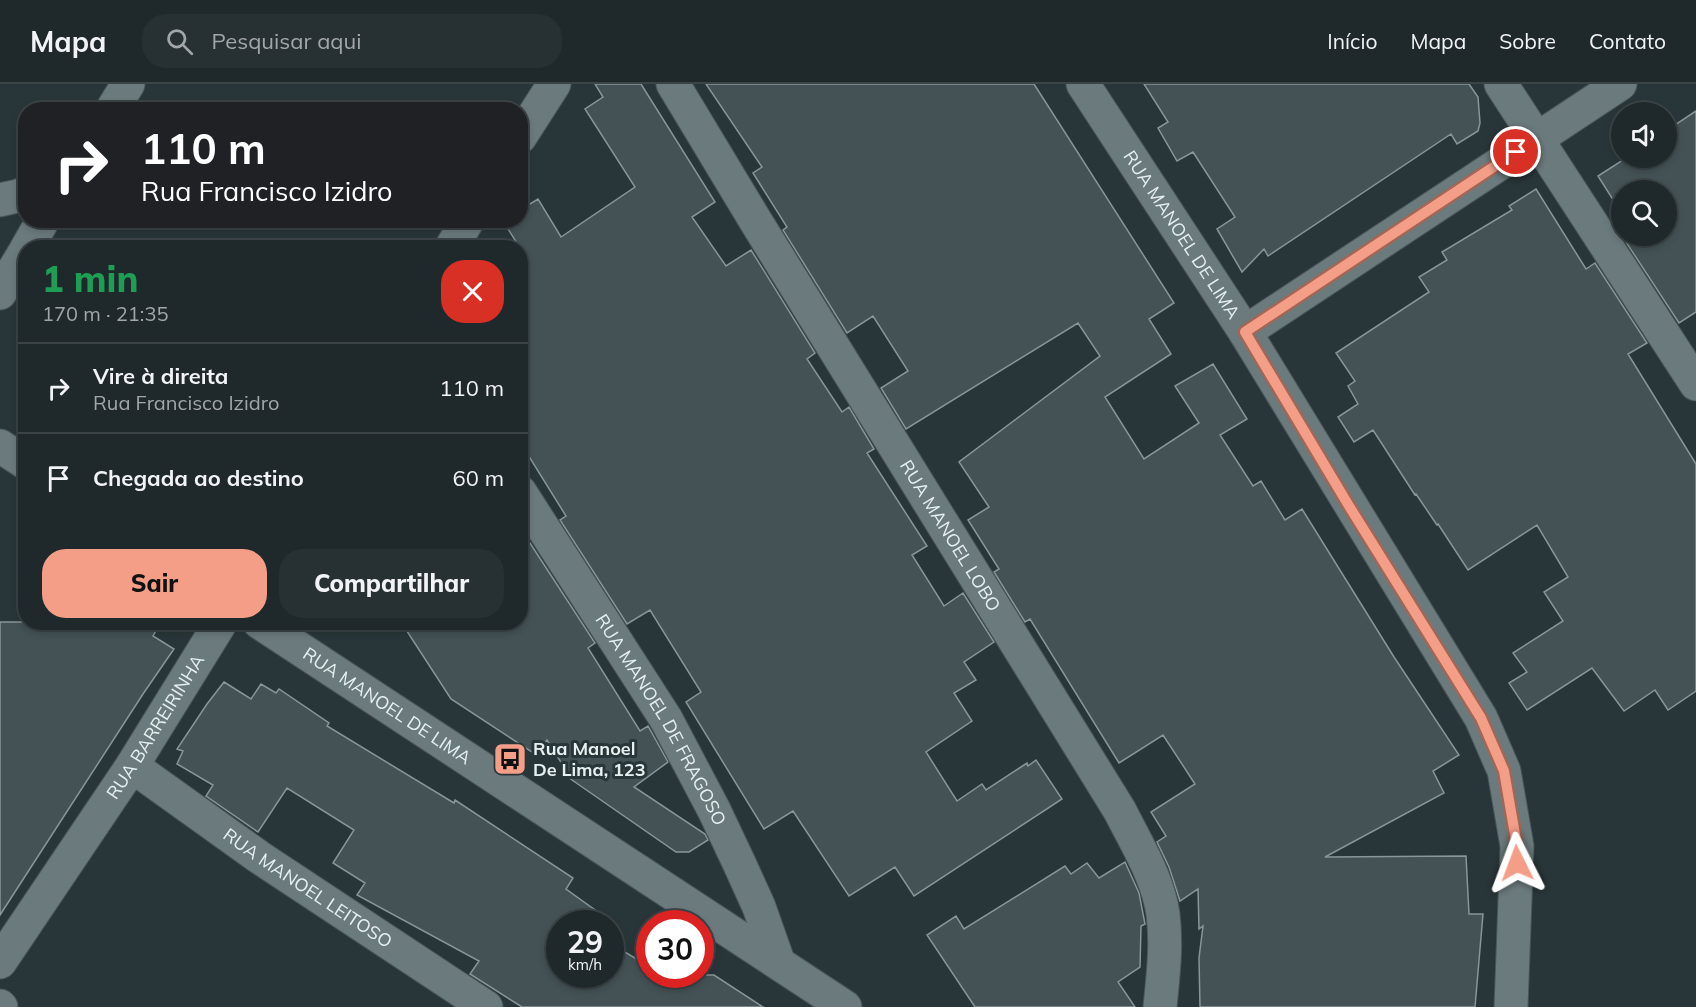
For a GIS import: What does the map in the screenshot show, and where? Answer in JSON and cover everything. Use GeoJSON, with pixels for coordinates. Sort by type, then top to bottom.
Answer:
{"type":"FeatureCollection","features":[{"type":"Feature","properties":{"kind":"street"},"geometry":{"type":"LineString","coordinates":[[117,102],[128,84]]}},
{"type":"Feature","properties":{"kind":"street"},"geometry":{"type":"LineString","coordinates":[[528,125],[554,84]]}},
{"type":"Feature","properties":{"kind":"street","name":"RUA MANOEL LOBO"},"geometry":{"type":"LineString","coordinates":[[673,84],[754,220],[1120,811],[1154,879],[1163,912],[1166,954],[1160,1007]]}},
{"type":"Feature","properties":{"kind":"street","name":"RUA MANOEL DE LIMA"},"geometry":{"type":"LineString","coordinates":[[1083,84],[1245,332],[1349,506],[1481,718],[1504,771],[1517,846],[1511,1007]]}},
{"type":"Feature","properties":{"kind":"street"},"geometry":{"type":"LineString","coordinates":[[1501,84],[1696,384]]}},
{"type":"Feature","properties":{"kind":"street"},"geometry":{"type":"LineString","coordinates":[[1245,332],[1620,84]]}},
{"type":"Feature","properties":{"kind":"street"},"geometry":{"type":"LineString","coordinates":[[0,200],[18,196]]}},
{"type":"Feature","properties":{"kind":"street"},"geometry":{"type":"LineString","coordinates":[[0,293],[18,263]]}},
{"type":"Feature","properties":{"kind":"street"},"geometry":{"type":"LineString","coordinates":[[0,446],[18,458]]}},
{"type":"Feature","properties":{"kind":"street","name":"RUA MANOEL DE FRAGOSO"},"geometry":{"type":"LineString","coordinates":[[528,504],[666,719],[740,865],[759,907],[778,961]]}},
{"type":"Feature","properties":{"kind":"street","name":"RUA BARREIRINHA"},"geometry":{"type":"LineString","coordinates":[[0,962],[132,766],[216,630]]}},
{"type":"Feature","properties":{"kind":"street","name":"RUA MANOEL DE LIMA"},"geometry":{"type":"LineString","coordinates":[[271,630],[845,1007]]}},
{"type":"Feature","properties":{"kind":"street","name":"RUA MANOEL LEITOSO"},"geometry":{"type":"LineString","coordinates":[[132,766],[260,857],[486,1007]]}},
{"type":"Feature","properties":{"kind":"building"},"geometry":{"type":"Polygon","coordinates":[[[595,84],[641,84],[715,202],[692,217],[726,266],[751,250],[815,353],[807,359],[842,412],[849,407],[874,449],[867,453],[927,546],[912,555],[944,606],[963,593],[994,642],[964,662],[976,680],[954,693],[972,721],[926,752],[957,801],[982,784],[986,790],[1027,763],[1028,766],[1036,760],[1062,799],[914,896],[895,867],[849,896],[793,811],[764,829],[686,702],[701,692],[650,610],[627,624],[560,520],[566,516],[528,455],[528,240],[515,240],[507,228],[528,228],[528,205],[538,199],[561,237],[635,187],[585,109],[603,97],[595,84]]]}},
{"type":"Feature","properties":{"kind":"building"},"geometry":{"type":"Polygon","coordinates":[[[706,84],[1034,84],[1174,303],[1149,319],[1171,354],[1105,397],[1144,459],[1199,423],[1175,386],[1213,364],[1247,419],[1220,435],[1253,486],[1261,481],[1285,520],[1302,509],[1394,657],[1459,755],[1433,771],[1444,793],[1325,857],[1466,856],[1469,914],[1483,914],[1475,1007],[1200,1007],[1199,958],[1203,926],[1199,929],[1198,889],[1180,901],[1169,867],[1157,842],[1166,836],[1151,812],[1195,784],[1163,735],[1119,763],[1030,619],[1025,622],[994,572],[999,569],[968,520],[989,507],[959,462],[1100,356],[1078,323],[906,429],[881,388],[908,371],[873,316],[847,333],[783,230],[787,227],[753,173],[762,167],[706,84]]]}},
{"type":"Feature","properties":{"kind":"building"},"geometry":{"type":"Polygon","coordinates":[[[1144,84],[1469,84],[1478,97],[1480,123],[1478,131],[1457,144],[1451,134],[1268,256],[1264,249],[1242,272],[1217,229],[1235,217],[1193,152],[1177,161],[1158,128],[1168,122],[1144,84]]]}},
{"type":"Feature","properties":{"kind":"building"},"geometry":{"type":"Polygon","coordinates":[[[1696,111],[1696,312],[1679,323],[1629,246],[1677,246],[1677,180],[1611,180],[1611,197],[1598,176],[1611,168],[1677,168],[1677,124],[1696,111]]]}},
{"type":"Feature","properties":{"kind":"building"},"geometry":{"type":"Polygon","coordinates":[[[1536,189],[1586,269],[1595,263],[1647,343],[1628,354],[1696,464],[1696,691],[1668,710],[1655,690],[1624,711],[1592,668],[1527,710],[1509,683],[1527,672],[1513,653],[1563,621],[1544,592],[1568,577],[1537,525],[1468,570],[1373,430],[1354,442],[1338,417],[1358,404],[1348,386],[1355,381],[1336,353],[1429,292],[1419,277],[1447,260],[1442,252],[1512,210],[1509,206],[1536,189]]]}},
{"type":"Feature","properties":{"kind":"building"},"geometry":{"type":"Polygon","coordinates":[[[528,540],[595,643],[588,648],[640,731],[648,726],[668,762],[634,787],[705,834],[708,840],[689,852],[676,852],[567,776],[567,772],[547,740],[535,754],[451,699],[406,630],[528,630],[528,540]]]}},
{"type":"Feature","properties":{"kind":"building"},"geometry":{"type":"Polygon","coordinates":[[[0,622],[18,622],[18,630],[156,630],[153,636],[174,649],[0,915],[0,622]]]}},
{"type":"Feature","properties":{"kind":"building"},"geometry":{"type":"Polygon","coordinates":[[[224,682],[251,699],[261,684],[276,693],[279,689],[329,723],[327,726],[454,803],[455,800],[573,878],[566,889],[595,910],[546,910],[546,988],[624,988],[624,951],[636,959],[636,988],[714,988],[714,975],[763,1007],[522,1007],[470,974],[479,961],[357,895],[365,883],[333,863],[354,830],[287,788],[258,832],[206,796],[213,785],[177,764],[183,751],[177,749],[224,682]]]}},
{"type":"Feature","properties":{"kind":"building"},"geometry":{"type":"Polygon","coordinates":[[[1125,862],[1139,893],[1145,924],[1141,926],[1140,967],[1118,982],[1135,1007],[975,1007],[927,935],[956,916],[964,929],[1065,866],[1071,874],[1087,863],[1099,878],[1125,862]]]}},
{"type":"Feature","properties":{"kind":"place","name":"Rua Manoel De Lima, 123"},"geometry":{"type":"Point","coordinates":[510,759]}},
{"type":"Feature","properties":{"kind":"route"},"geometry":{"type":"LineString","coordinates":[[1516,152],[1245,332],[1349,506],[1481,718],[1504,771],[1513,813],[1517,863]]}}]}
